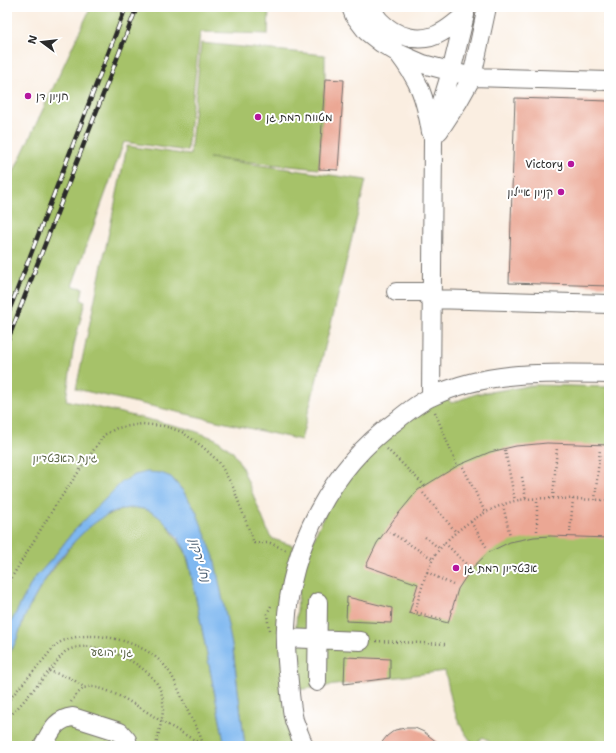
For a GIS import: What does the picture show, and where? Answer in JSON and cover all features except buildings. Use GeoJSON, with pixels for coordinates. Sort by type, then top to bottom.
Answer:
{"type":"FeatureCollection","features":[{"type":"Feature","properties":{"kind":"lane"},"geometry":{"type":"LineString","coordinates":[[352,7],[354,15],[367,32],[381,43],[398,53],[423,64],[472,77],[609,81]]}},
{"type":"Feature","properties":{"kind":"lane"},"geometry":{"type":"LineString","coordinates":[[370,7],[379,20],[391,29],[404,36],[417,39],[429,38],[442,32],[465,11]]}},
{"type":"Feature","properties":{"kind":"lane"},"geometry":{"type":"LineString","coordinates":[[433,140],[458,102],[472,77],[487,7]]}},
{"type":"Feature","properties":{"kind":"lane"},"geometry":{"type":"LineString","coordinates":[[433,404],[431,299],[433,140],[465,11]]}},
{"type":"Feature","properties":{"kind":"lane"},"geometry":{"type":"LineString","coordinates":[[479,47],[484,59],[508,78]]}},
{"type":"Feature","properties":{"kind":"lane"},"geometry":{"type":"LineString","coordinates":[[398,53],[411,70],[421,90],[426,104],[433,140]]}},
{"type":"Feature","properties":{"kind":"lane"},"geometry":{"type":"LineString","coordinates":[[396,292],[423,292],[431,299],[609,304]]}},
{"type":"Feature","properties":{"kind":"lane"},"geometry":{"type":"LineString","coordinates":[[304,746],[294,720],[287,666],[286,638],[289,598],[300,556],[313,521],[327,494],[341,475],[375,436],[413,408],[433,404],[456,388],[495,378],[510,376],[548,373],[609,374]]}},
{"type":"Feature","properties":{"kind":"lane"},"geometry":{"type":"LineString","coordinates":[[317,682],[318,602]]}},
{"type":"Feature","properties":{"kind":"lane"},"geometry":{"type":"LineString","coordinates":[[286,638],[361,641]]}},
{"type":"Feature","properties":{"kind":"lane"},"geometry":{"type":"LineString","coordinates":[[44,746],[59,721],[66,718],[73,718],[120,732],[127,740],[128,746]]}},
{"type":"Feature","properties":{"kind":"path"},"geometry":{"type":"LineString","coordinates":[[433,404],[457,466]]}},
{"type":"Feature","properties":{"kind":"path"},"geometry":{"type":"LineString","coordinates":[[7,585],[55,506],[104,435],[117,428],[142,424],[164,426],[182,432],[203,447],[219,462],[233,487],[254,543],[270,543],[300,556]]}},
{"type":"Feature","properties":{"kind":"path"},"geometry":{"type":"LineString","coordinates":[[384,445],[425,486]]}},
{"type":"Feature","properties":{"kind":"path"},"geometry":{"type":"LineString","coordinates":[[553,498],[557,447]]}},
{"type":"Feature","properties":{"kind":"path"},"geometry":{"type":"LineString","coordinates":[[595,500],[600,449]]}},
{"type":"Feature","properties":{"kind":"path"},"geometry":{"type":"LineString","coordinates":[[505,450],[515,501]]}},
{"type":"Feature","properties":{"kind":"path"},"geometry":{"type":"LineString","coordinates":[[463,467],[485,512]]}},
{"type":"Feature","properties":{"kind":"path"},"geometry":{"type":"LineString","coordinates":[[522,477],[526,499]]}},
{"type":"Feature","properties":{"kind":"path"},"geometry":{"type":"LineString","coordinates":[[423,493],[456,532]]}},
{"type":"Feature","properties":{"kind":"path"},"geometry":{"type":"LineString","coordinates":[[441,619],[415,612],[427,572],[440,549],[456,532],[485,512],[515,501],[553,498],[609,500]]}},
{"type":"Feature","properties":{"kind":"path"},"geometry":{"type":"LineString","coordinates":[[537,499],[537,531]]}},
{"type":"Feature","properties":{"kind":"path"},"geometry":{"type":"LineString","coordinates":[[570,532],[573,499]]}},
{"type":"Feature","properties":{"kind":"path"},"geometry":{"type":"LineString","coordinates":[[503,505],[510,536]]}},
{"type":"Feature","properties":{"kind":"path"},"geometry":{"type":"LineString","coordinates":[[471,522],[486,548]]}},
{"type":"Feature","properties":{"kind":"path"},"geometry":{"type":"LineString","coordinates":[[390,532],[434,559]]}},
{"type":"Feature","properties":{"kind":"path"},"geometry":{"type":"LineString","coordinates":[[425,537],[440,549]]}},
{"type":"Feature","properties":{"kind":"path"},"geometry":{"type":"LineString","coordinates":[[445,543],[467,565]]}},
{"type":"Feature","properties":{"kind":"path"},"geometry":{"type":"LineString","coordinates":[[427,572],[453,585]]}},
{"type":"Feature","properties":{"kind":"path"},"geometry":{"type":"LineString","coordinates":[[7,702],[58,643],[71,638],[86,636],[105,637],[144,648],[161,662],[171,674],[199,732],[204,746]]}},
{"type":"Feature","properties":{"kind":"path"},"geometry":{"type":"LineString","coordinates":[[361,641],[445,644]]}},
{"type":"Feature","properties":{"kind":"path"},"geometry":{"type":"LineString","coordinates":[[7,719],[65,652],[72,649],[89,647],[110,651],[136,664],[155,680],[161,691],[163,700],[156,746]]}},
{"type":"Feature","properties":{"kind":"path"},"geometry":{"type":"LineString","coordinates":[[49,672],[71,678],[85,688]]}},
{"type":"Feature","properties":{"kind":"path"},"geometry":{"type":"LineString","coordinates":[[59,721],[72,699],[85,688],[93,687],[106,690],[127,700],[204,746]]}},
{"type":"Feature","properties":{"kind":"green space","name":"גינת האצטדיון"},"geometry":{"type":"Polygon","coordinates":[[[91,7],[269,7],[268,34],[200,32],[187,151],[124,142],[72,286],[83,288],[81,300],[85,301],[74,345],[66,400],[189,429],[216,439],[233,452],[241,465],[269,534],[273,539],[294,546],[286,579],[296,746],[245,746],[233,650],[196,511],[183,491],[171,477],[135,475],[122,483],[72,533],[53,558],[33,580],[7,630],[7,186],[91,7]]]}},
{"type":"Feature","properties":{"kind":"green space"},"geometry":{"type":"Polygon","coordinates":[[[201,43],[325,55],[325,79],[319,169],[209,158],[366,180],[301,440],[76,389],[127,146],[190,155],[201,43]]]}},
{"type":"Feature","properties":{"kind":"green space","name":"אצטדיון רמת גן"},"geometry":{"type":"Polygon","coordinates":[[[536,385],[609,387],[609,746],[492,746],[493,744],[483,737],[475,746],[462,728],[454,710],[445,671],[296,690],[294,654],[300,580],[306,556],[332,498],[382,438],[445,395],[451,403],[476,394],[536,385]]]}},
{"type":"Feature","properties":{"kind":"green space","name":"גני יהושע"},"geometry":{"type":"Polygon","coordinates":[[[136,507],[148,510],[157,515],[167,525],[185,551],[190,568],[225,746],[7,746],[7,657],[16,641],[26,613],[43,583],[77,538],[98,519],[124,509],[136,507]]]}},
{"type":"Feature","properties":{"kind":"water","name":"נחל ירקון"},"geometry":{"type":"Polygon","coordinates":[[[147,472],[161,473],[171,477],[183,491],[196,511],[214,557],[233,650],[245,746],[225,746],[190,566],[185,550],[173,531],[162,519],[149,511],[143,509],[125,509],[107,515],[73,542],[35,596],[25,615],[15,643],[7,657],[7,630],[33,580],[53,558],[72,533],[122,482],[135,475],[147,472]]]}},
{"type":"Feature","properties":{"kind":"railway"},"geometry":{"type":"LineString","coordinates":[[7,316],[126,7]]}},
{"type":"Feature","properties":{"kind":"railway"},"geometry":{"type":"LineString","coordinates":[[7,342],[137,7]]}},
{"type":"Feature","properties":{"kind":"place","name":"חניון דן"},"geometry":{"type":"Point","coordinates":[28,96]}},
{"type":"Feature","properties":{"kind":"place","name":"מטווח רמת גן"},"geometry":{"type":"Point","coordinates":[258,117]}},
{"type":"Feature","properties":{"kind":"place","name":"Victory"},"geometry":{"type":"Point","coordinates":[571,164]}},
{"type":"Feature","properties":{"kind":"place","name":"קניון איילון"},"geometry":{"type":"Point","coordinates":[561,192]}},
{"type":"Feature","properties":{"kind":"place","name":"אצטדיון רמת גן"},"geometry":{"type":"Point","coordinates":[456,568]}}]}
